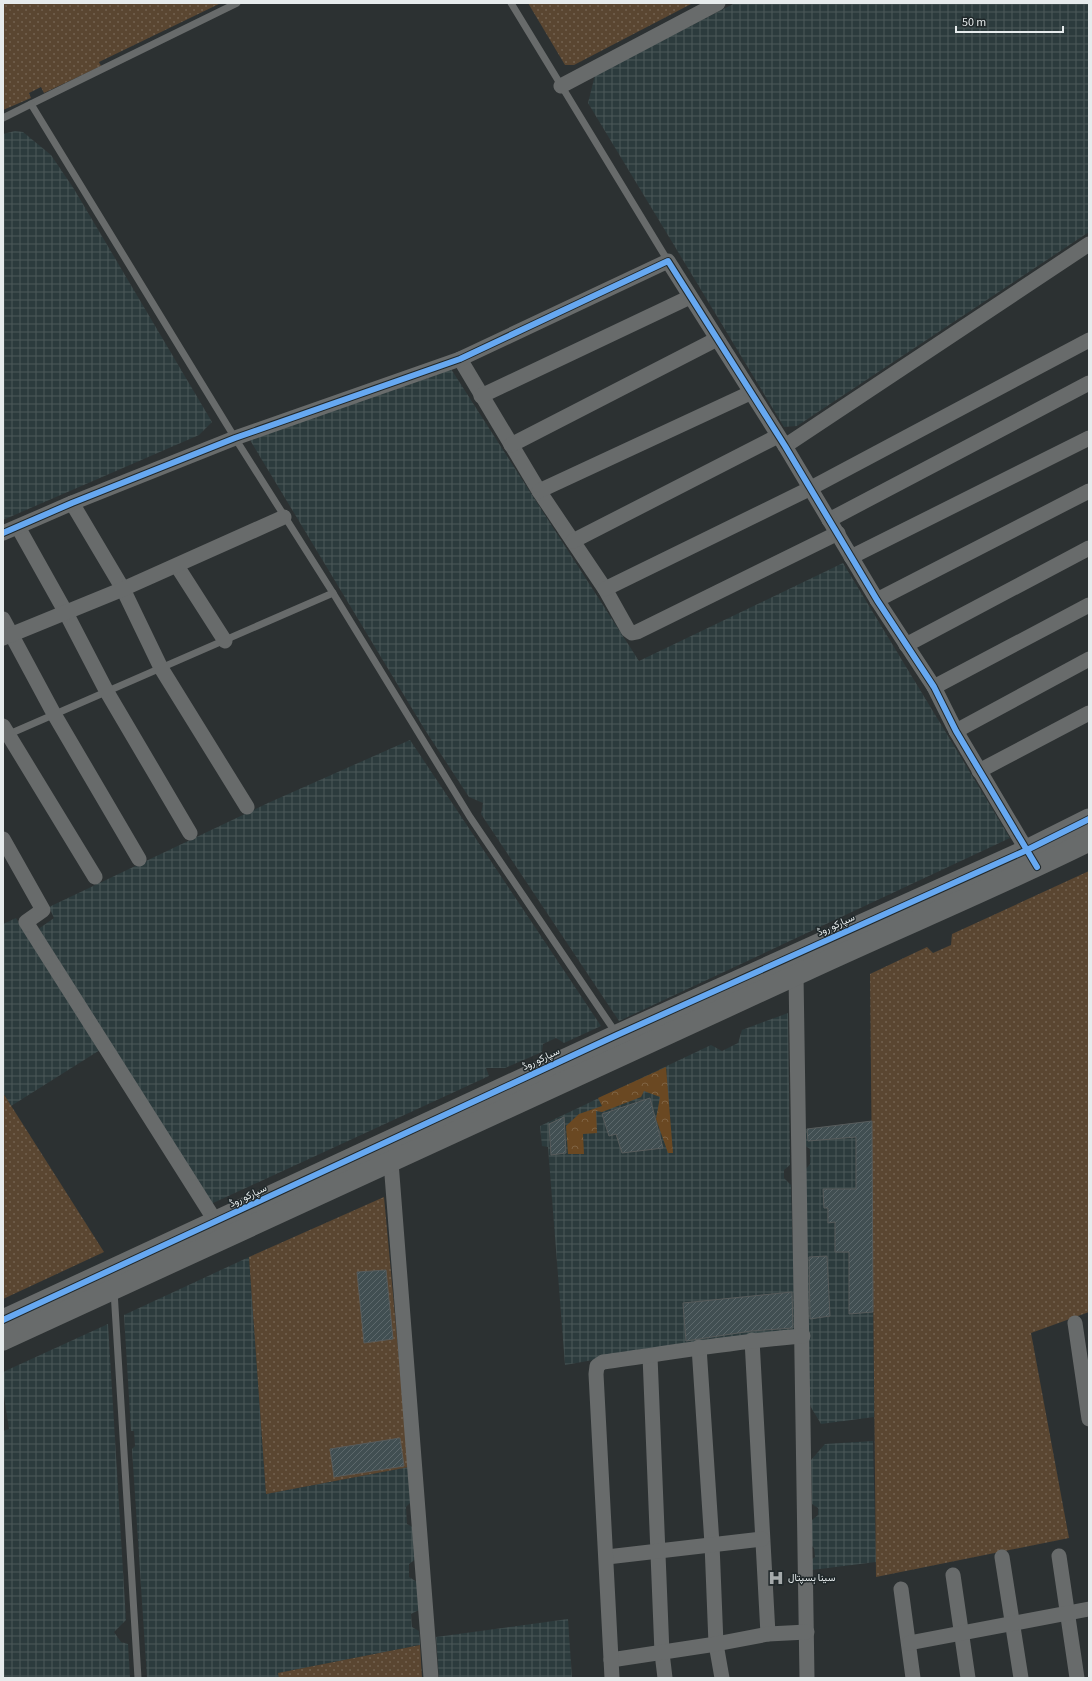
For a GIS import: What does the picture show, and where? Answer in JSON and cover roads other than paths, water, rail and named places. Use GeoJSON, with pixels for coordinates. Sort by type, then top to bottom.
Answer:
{"type":"FeatureCollection","features":[{"type":"Feature","properties":{"kind":"street"},"geometry":{"type":"LineString","coordinates":[[561,86],[718,3]]}},
{"type":"Feature","properties":{"kind":"street"},"geometry":{"type":"LineString","coordinates":[[573,541],[782,441],[1089,244]]}},
{"type":"Feature","properties":{"kind":"street"},"geometry":{"type":"LineString","coordinates":[[3,534],[72,503],[235,438],[460,359],[668,261],[750,393],[782,441],[809,489],[838,533],[877,600],[934,687],[956,731],[1032,859]]}},
{"type":"Feature","properties":{"kind":"street"},"geometry":{"type":"LineString","coordinates":[[481,396],[690,297]]}},
{"type":"Feature","properties":{"kind":"street"},"geometry":{"type":"LineString","coordinates":[[511,446],[717,339]]}},
{"type":"Feature","properties":{"kind":"street"},"geometry":{"type":"LineString","coordinates":[[605,589],[809,489],[1089,340]]}},
{"type":"Feature","properties":{"kind":"street"},"geometry":{"type":"LineString","coordinates":[[460,359],[539,491],[605,589],[628,630],[632,633],[637,632],[838,533]]}},
{"type":"Feature","properties":{"kind":"street"},"geometry":{"type":"LineString","coordinates":[[829,520],[1089,383]]}},
{"type":"Feature","properties":{"kind":"street"},"geometry":{"type":"LineString","coordinates":[[539,491],[750,393]]}},
{"type":"Feature","properties":{"kind":"street"},"geometry":{"type":"LineString","coordinates":[[851,557],[1089,438]]}},
{"type":"Feature","properties":{"kind":"street"},"geometry":{"type":"LineString","coordinates":[[877,600],[1089,491]]}},
{"type":"Feature","properties":{"kind":"street"},"geometry":{"type":"LineString","coordinates":[[72,503],[123,589],[161,668],[247,807]]}},
{"type":"Feature","properties":{"kind":"street"},"geometry":{"type":"LineString","coordinates":[[7,636],[177,566],[284,517]]}},
{"type":"Feature","properties":{"kind":"street"},"geometry":{"type":"LineString","coordinates":[[18,527],[65,611],[107,692],[190,833]]}},
{"type":"Feature","properties":{"kind":"street"},"geometry":{"type":"LineString","coordinates":[[906,645],[1089,548]]}},
{"type":"Feature","properties":{"kind":"street"},"geometry":{"type":"LineString","coordinates":[[177,566],[225,641]]}},
{"type":"Feature","properties":{"kind":"street"},"geometry":{"type":"LineString","coordinates":[[934,687],[1089,605]]}},
{"type":"Feature","properties":{"kind":"street"},"geometry":{"type":"LineString","coordinates":[[3,619],[7,636],[139,859]]}},
{"type":"Feature","properties":{"kind":"street"},"geometry":{"type":"LineString","coordinates":[[956,731],[1089,659]]}},
{"type":"Feature","properties":{"kind":"street"},"geometry":{"type":"LineString","coordinates":[[979,771],[1089,713]]}},
{"type":"Feature","properties":{"kind":"street"},"geometry":{"type":"LineString","coordinates":[[5,733],[95,877]]}},
{"type":"Feature","properties":{"kind":"street","name":"سپارکو روڈ"},"geometry":{"type":"LineString","coordinates":[[3,1340],[391,1162],[623,1044],[796,975],[1032,859],[1089,819]]}},
{"type":"Feature","properties":{"kind":"street"},"geometry":{"type":"LineString","coordinates":[[3,839],[43,910],[26,922],[216,1222]]}},
{"type":"Feature","properties":{"kind":"street","name":"سپارکو روڈ"},"geometry":{"type":"LineString","coordinates":[[3,1320],[216,1222],[623,1044],[1032,859],[1089,841]]}},
{"type":"Feature","properties":{"kind":"street"},"geometry":{"type":"LineString","coordinates":[[796,975],[807,1678]]}},
{"type":"Feature","properties":{"kind":"street"},"geometry":{"type":"LineString","coordinates":[[391,1162],[431,1678]]}},
{"type":"Feature","properties":{"kind":"street"},"geometry":{"type":"LineString","coordinates":[[1075,1323],[1089,1419]]}},
{"type":"Feature","properties":{"kind":"street"},"geometry":{"type":"LineString","coordinates":[[612,1678],[607,1557],[596,1374],[597,1366],[602,1362],[752,1340],[802,1336]]}},
{"type":"Feature","properties":{"kind":"street"},"geometry":{"type":"LineString","coordinates":[[752,1340],[768,1634]]}},
{"type":"Feature","properties":{"kind":"street"},"geometry":{"type":"LineString","coordinates":[[699,1348],[712,1544],[716,1644],[722,1678]]}},
{"type":"Feature","properties":{"kind":"street"},"geometry":{"type":"LineString","coordinates":[[650,1356],[662,1653],[665,1678]]}},
{"type":"Feature","properties":{"kind":"street"},"geometry":{"type":"LineString","coordinates":[[607,1557],[762,1539]]}},
{"type":"Feature","properties":{"kind":"street"},"geometry":{"type":"LineString","coordinates":[[1059,1556],[1077,1678]]}},
{"type":"Feature","properties":{"kind":"street"},"geometry":{"type":"LineString","coordinates":[[1002,1557],[1021,1678]]}},
{"type":"Feature","properties":{"kind":"street"},"geometry":{"type":"LineString","coordinates":[[953,1575],[968,1678]]}},
{"type":"Feature","properties":{"kind":"street"},"geometry":{"type":"LineString","coordinates":[[901,1589],[913,1678]]}},
{"type":"Feature","properties":{"kind":"street"},"geometry":{"type":"LineString","coordinates":[[909,1643],[961,1634],[1013,1622],[1067,1614],[1089,1609]]}},
{"type":"Feature","properties":{"kind":"street"},"geometry":{"type":"LineString","coordinates":[[611,1660],[662,1653],[768,1634],[807,1632]]}},
{"type":"Feature","properties":{"kind":"lane"},"geometry":{"type":"LineString","coordinates":[[3,118],[237,3]]}},
{"type":"Feature","properties":{"kind":"lane"},"geometry":{"type":"LineString","coordinates":[[511,3],[668,261]]}},
{"type":"Feature","properties":{"kind":"lane"},"geometry":{"type":"LineString","coordinates":[[31,104],[235,438],[333,593],[470,816],[623,1044]]}},
{"type":"Feature","properties":{"kind":"lane"},"geometry":{"type":"LineString","coordinates":[[5,733],[107,692],[333,593]]}},
{"type":"Feature","properties":{"kind":"lane"},"geometry":{"type":"LineString","coordinates":[[114,1289],[138,1678]]}},
{"type":"Feature","properties":{"kind":"place","name":"سینا ہسپتال"},"geometry":{"type":"Point","coordinates":[776,1578]}}]}
